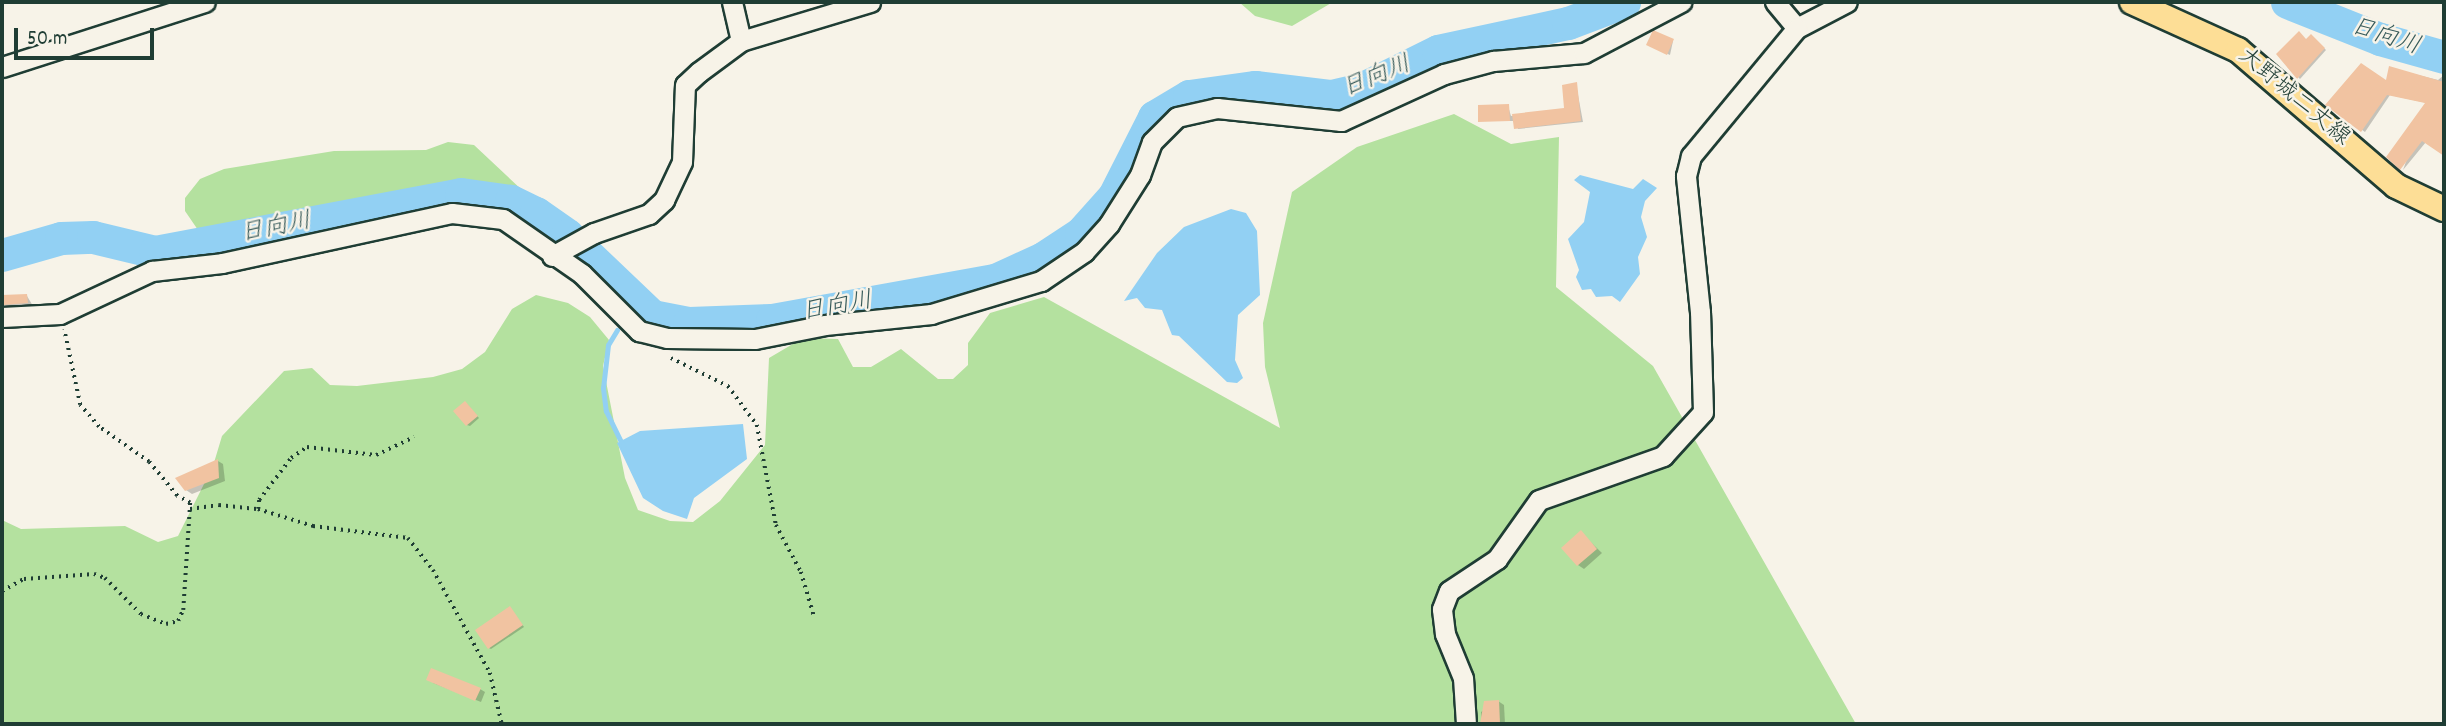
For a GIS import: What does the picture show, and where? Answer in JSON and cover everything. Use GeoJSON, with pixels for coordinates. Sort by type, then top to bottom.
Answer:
{"type":"FeatureCollection","features":[{"type":"Feature","properties":{"kind":"main road","name":"大野城二丈線"},"geometry":{"type":"LineString","coordinates":[[2132,2],[2238,50],[2396,186],[2444,209]]}},
{"type":"Feature","properties":{"kind":"street"},"geometry":{"type":"LineString","coordinates":[[2,66],[205,2]]}},
{"type":"Feature","properties":{"kind":"street"},"geometry":{"type":"LineString","coordinates":[[732,2],[741,41]]}},
{"type":"Feature","properties":{"kind":"street"},"geometry":{"type":"LineString","coordinates":[[552,256],[594,233],[649,214],[664,200],[682,162],[685,85],[741,41],[870,2]]}},
{"type":"Feature","properties":{"kind":"street"},"geometry":{"type":"LineString","coordinates":[[2,317],[60,314],[152,271],[222,263],[452,213],[503,219],[552,256],[582,274],[639,331],[652,334],[690,341],[755,339],[825,325],[931,314],[979,303],[1041,281],[1084,252],[1109,224],[1134,184],[1152,142],[1177,117],[1217,108],[1341,121],[1444,74],[1493,61],[1584,53],[1650,22],[1681,2]]}},
{"type":"Feature","properties":{"kind":"street"},"geometry":{"type":"LineString","coordinates":[[1775,2],[1797,28]]}},
{"type":"Feature","properties":{"kind":"street"},"geometry":{"type":"LineString","coordinates":[[1466,724],[1462,678],[1445,634],[1442,609],[1449,591],[1497,559],[1539,500],[1663,456],[1703,412],[1700,312],[1686,176],[1691,156],[1797,28],[1847,2]]}},
{"type":"Feature","properties":{"kind":"path"},"geometry":{"type":"LineString","coordinates":[[2,591],[24,579],[94,574],[106,578],[141,614],[166,624],[178,621],[183,610],[190,503],[177,496],[149,462],[99,428],[80,405],[60,314]]}},
{"type":"Feature","properties":{"kind":"path"},"geometry":{"type":"LineString","coordinates":[[652,334],[653,345],[660,353],[728,386],[748,409],[757,425],[776,525],[801,572],[814,616]]}},
{"type":"Feature","properties":{"kind":"path"},"geometry":{"type":"LineString","coordinates":[[258,509],[259,500],[291,458],[307,447],[376,455],[414,437]]}},
{"type":"Feature","properties":{"kind":"path"},"geometry":{"type":"LineString","coordinates":[[190,509],[219,505],[258,509],[313,526],[408,538],[420,549],[482,657],[502,724]]}},
{"type":"Feature","properties":{"kind":"green space"},"geometry":{"type":"Polygon","coordinates":[[[1239,2],[1333,2],[1292,26],[1255,16],[1239,2]]]}},
{"type":"Feature","properties":{"kind":"green space"},"geometry":{"type":"Polygon","coordinates":[[[1454,114],[1511,144],[1559,137],[1556,287],[1653,366],[1856,724],[2,724],[2,520],[21,529],[125,526],[158,542],[178,536],[213,466],[222,436],[284,371],[312,368],[330,385],[357,386],[433,377],[462,369],[485,352],[512,309],[536,295],[568,303],[590,317],[609,340],[603,366],[625,478],[638,510],[670,521],[693,522],[720,501],[765,445],[769,358],[803,338],[838,339],[853,367],[871,367],[901,349],[938,379],[953,379],[968,365],[968,343],[990,313],[1044,297],[1280,428],[1265,367],[1263,323],[1292,192],[1357,147],[1454,114]]]}},
{"type":"Feature","properties":{"kind":"green space"},"geometry":{"type":"Polygon","coordinates":[[[448,142],[474,145],[523,191],[449,190],[283,225],[218,233],[198,230],[185,211],[185,198],[200,179],[224,169],[334,151],[426,150],[448,142]]]}},
{"type":"Feature","properties":{"kind":"water"},"geometry":{"type":"Polygon","coordinates":[[[1580,175],[1633,189],[1643,179],[1657,188],[1645,201],[1641,217],[1647,237],[1638,257],[1640,274],[1620,302],[1612,296],[1596,297],[1591,289],[1582,290],[1576,277],[1579,270],[1568,239],[1584,222],[1590,192],[1574,180],[1580,175]]]}},
{"type":"Feature","properties":{"kind":"water"},"geometry":{"type":"Polygon","coordinates":[[[1231,209],[1246,213],[1257,231],[1260,295],[1238,315],[1235,360],[1243,378],[1237,383],[1227,382],[1179,336],[1172,335],[1162,310],[1145,308],[1137,298],[1124,301],[1157,253],[1184,227],[1231,209]]]}},
{"type":"Feature","properties":{"kind":"water"},"geometry":{"type":"Polygon","coordinates":[[[743,424],[747,459],[694,498],[687,519],[663,511],[643,498],[617,443],[640,431],[743,424]]]}},
{"type":"Feature","properties":{"kind":"building"},"geometry":{"type":"Polygon","coordinates":[[[1653,30],[1674,39],[1667,55],[1646,45],[1653,30]]]}},
{"type":"Feature","properties":{"kind":"building"},"geometry":{"type":"Polygon","coordinates":[[[2299,31],[2306,39],[2311,34],[2325,48],[2297,79],[2276,54],[2299,31]]]}},
{"type":"Feature","properties":{"kind":"building"},"geometry":{"type":"Polygon","coordinates":[[[2361,63],[2386,80],[2389,66],[2444,82],[2444,156],[2422,141],[2400,170],[2386,157],[2425,103],[2387,95],[2361,132],[2325,105],[2361,63]]]}},
{"type":"Feature","properties":{"kind":"building"},"geometry":{"type":"Polygon","coordinates":[[[1577,82],[1581,121],[1514,129],[1512,114],[1564,108],[1562,85],[1577,82]]]}},
{"type":"Feature","properties":{"kind":"building"},"geometry":{"type":"Polygon","coordinates":[[[1509,104],[1510,121],[1478,122],[1478,105],[1509,104]]]}},
{"type":"Feature","properties":{"kind":"building"},"geometry":{"type":"Polygon","coordinates":[[[27,294],[28,303],[2,305],[2,295],[27,294]]]}},
{"type":"Feature","properties":{"kind":"building"},"geometry":{"type":"Polygon","coordinates":[[[465,401],[478,416],[466,426],[453,411],[465,401]]]}},
{"type":"Feature","properties":{"kind":"building"},"geometry":{"type":"Polygon","coordinates":[[[218,459],[219,478],[185,491],[175,478],[218,459]]]}},
{"type":"Feature","properties":{"kind":"building"},"geometry":{"type":"Polygon","coordinates":[[[1581,530],[1597,549],[1577,566],[1561,548],[1581,530]]]}},
{"type":"Feature","properties":{"kind":"building"},"geometry":{"type":"Polygon","coordinates":[[[510,606],[523,625],[488,649],[475,630],[510,606]]]}},
{"type":"Feature","properties":{"kind":"building"},"geometry":{"type":"Polygon","coordinates":[[[431,668],[481,688],[475,701],[426,680],[431,668]]]}},
{"type":"Feature","properties":{"kind":"building"},"geometry":{"type":"Polygon","coordinates":[[[1499,700],[1500,724],[1480,724],[1484,701],[1499,700]]]}},
{"type":"Feature","properties":{"kind":"waterway","name":"日向川"},"geometry":{"type":"LineString","coordinates":[[2,255],[61,238],[93,237],[155,252],[461,194],[511,201],[536,213],[567,235],[652,316],[689,323],[772,320],[995,280],[1043,258],[1081,233],[1114,196],[1154,117],[1189,96],[1255,87],[1331,96],[1361,89],[1438,51],[1568,23],[1624,2]]}},
{"type":"Feature","properties":{"kind":"waterway","name":"日向川"},"geometry":{"type":"LineString","coordinates":[[2287,2],[2380,39],[2444,57]]}},
{"type":"Feature","properties":{"kind":"waterway"},"geometry":{"type":"LineString","coordinates":[[617,330],[608,345],[603,388],[606,411],[623,446]]}}]}
